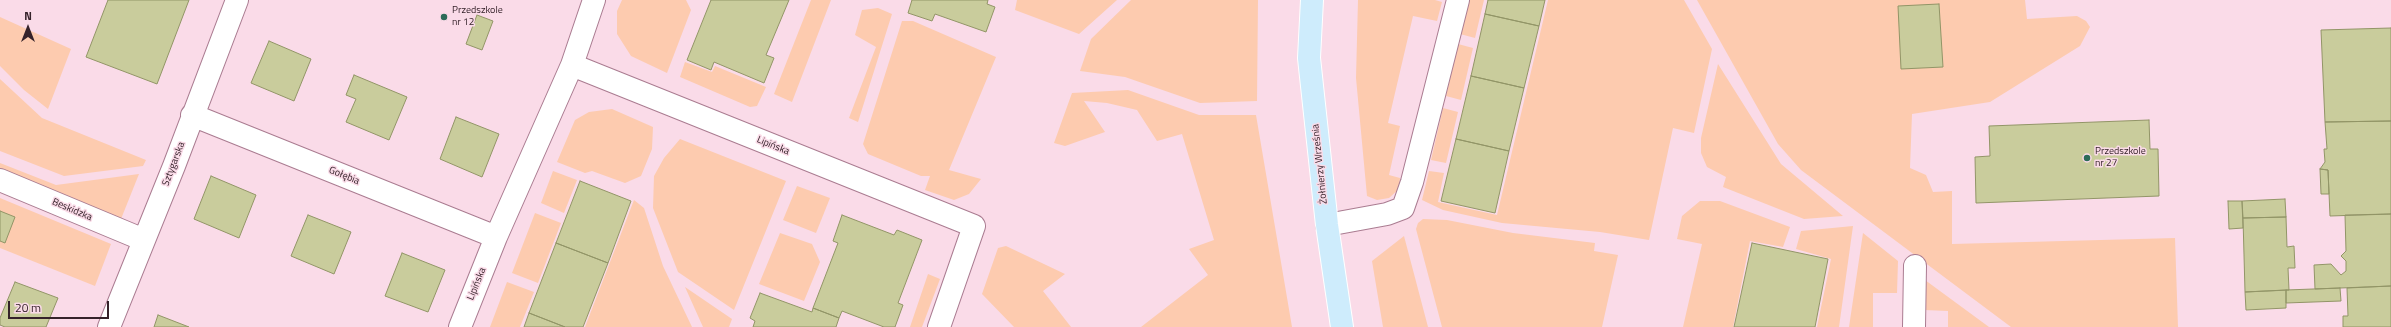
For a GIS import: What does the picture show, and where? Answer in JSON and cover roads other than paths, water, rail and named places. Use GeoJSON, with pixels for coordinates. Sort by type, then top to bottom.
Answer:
{"type":"FeatureCollection","features":[{"type":"Feature","properties":{"kind":"main road","name":"Żołnierzy Września"},"geometry":{"type":"LineString","coordinates":[[1312,0],[1309,58],[1327,226],[1342,327]]}},
{"type":"Feature","properties":{"kind":"street","name":"Sztygarska"},"geometry":{"type":"LineString","coordinates":[[109,327],[174,166],[192,114],[237,0]]}},
{"type":"Feature","properties":{"kind":"street","name":"Lipińska"},"geometry":{"type":"LineString","coordinates":[[460,327],[496,237],[572,65],[594,0]]}},
{"type":"Feature","properties":{"kind":"street"},"geometry":{"type":"LineString","coordinates":[[1327,226],[1386,214],[1403,208],[1412,182],[1458,0]]}},
{"type":"Feature","properties":{"kind":"street","name":"Lipińska"},"geometry":{"type":"LineString","coordinates":[[572,65],[974,226],[939,327]]}},
{"type":"Feature","properties":{"kind":"street","name":"Gołębia"},"geometry":{"type":"LineString","coordinates":[[192,114],[496,237]]}},
{"type":"Feature","properties":{"kind":"street","name":"Beskidzka"},"geometry":{"type":"LineString","coordinates":[[0,180],[144,240]]}},
{"type":"Feature","properties":{"kind":"street"},"geometry":{"type":"LineString","coordinates":[[1914,327],[1915,266]]}},
{"type":"Feature","properties":{"kind":"place","name":"Przedszkole nr 12"},"geometry":{"type":"Point","coordinates":[444,17]}},
{"type":"Feature","properties":{"kind":"place","name":"Przedszkole nr 27"},"geometry":{"type":"Point","coordinates":[2087,158]}}]}
